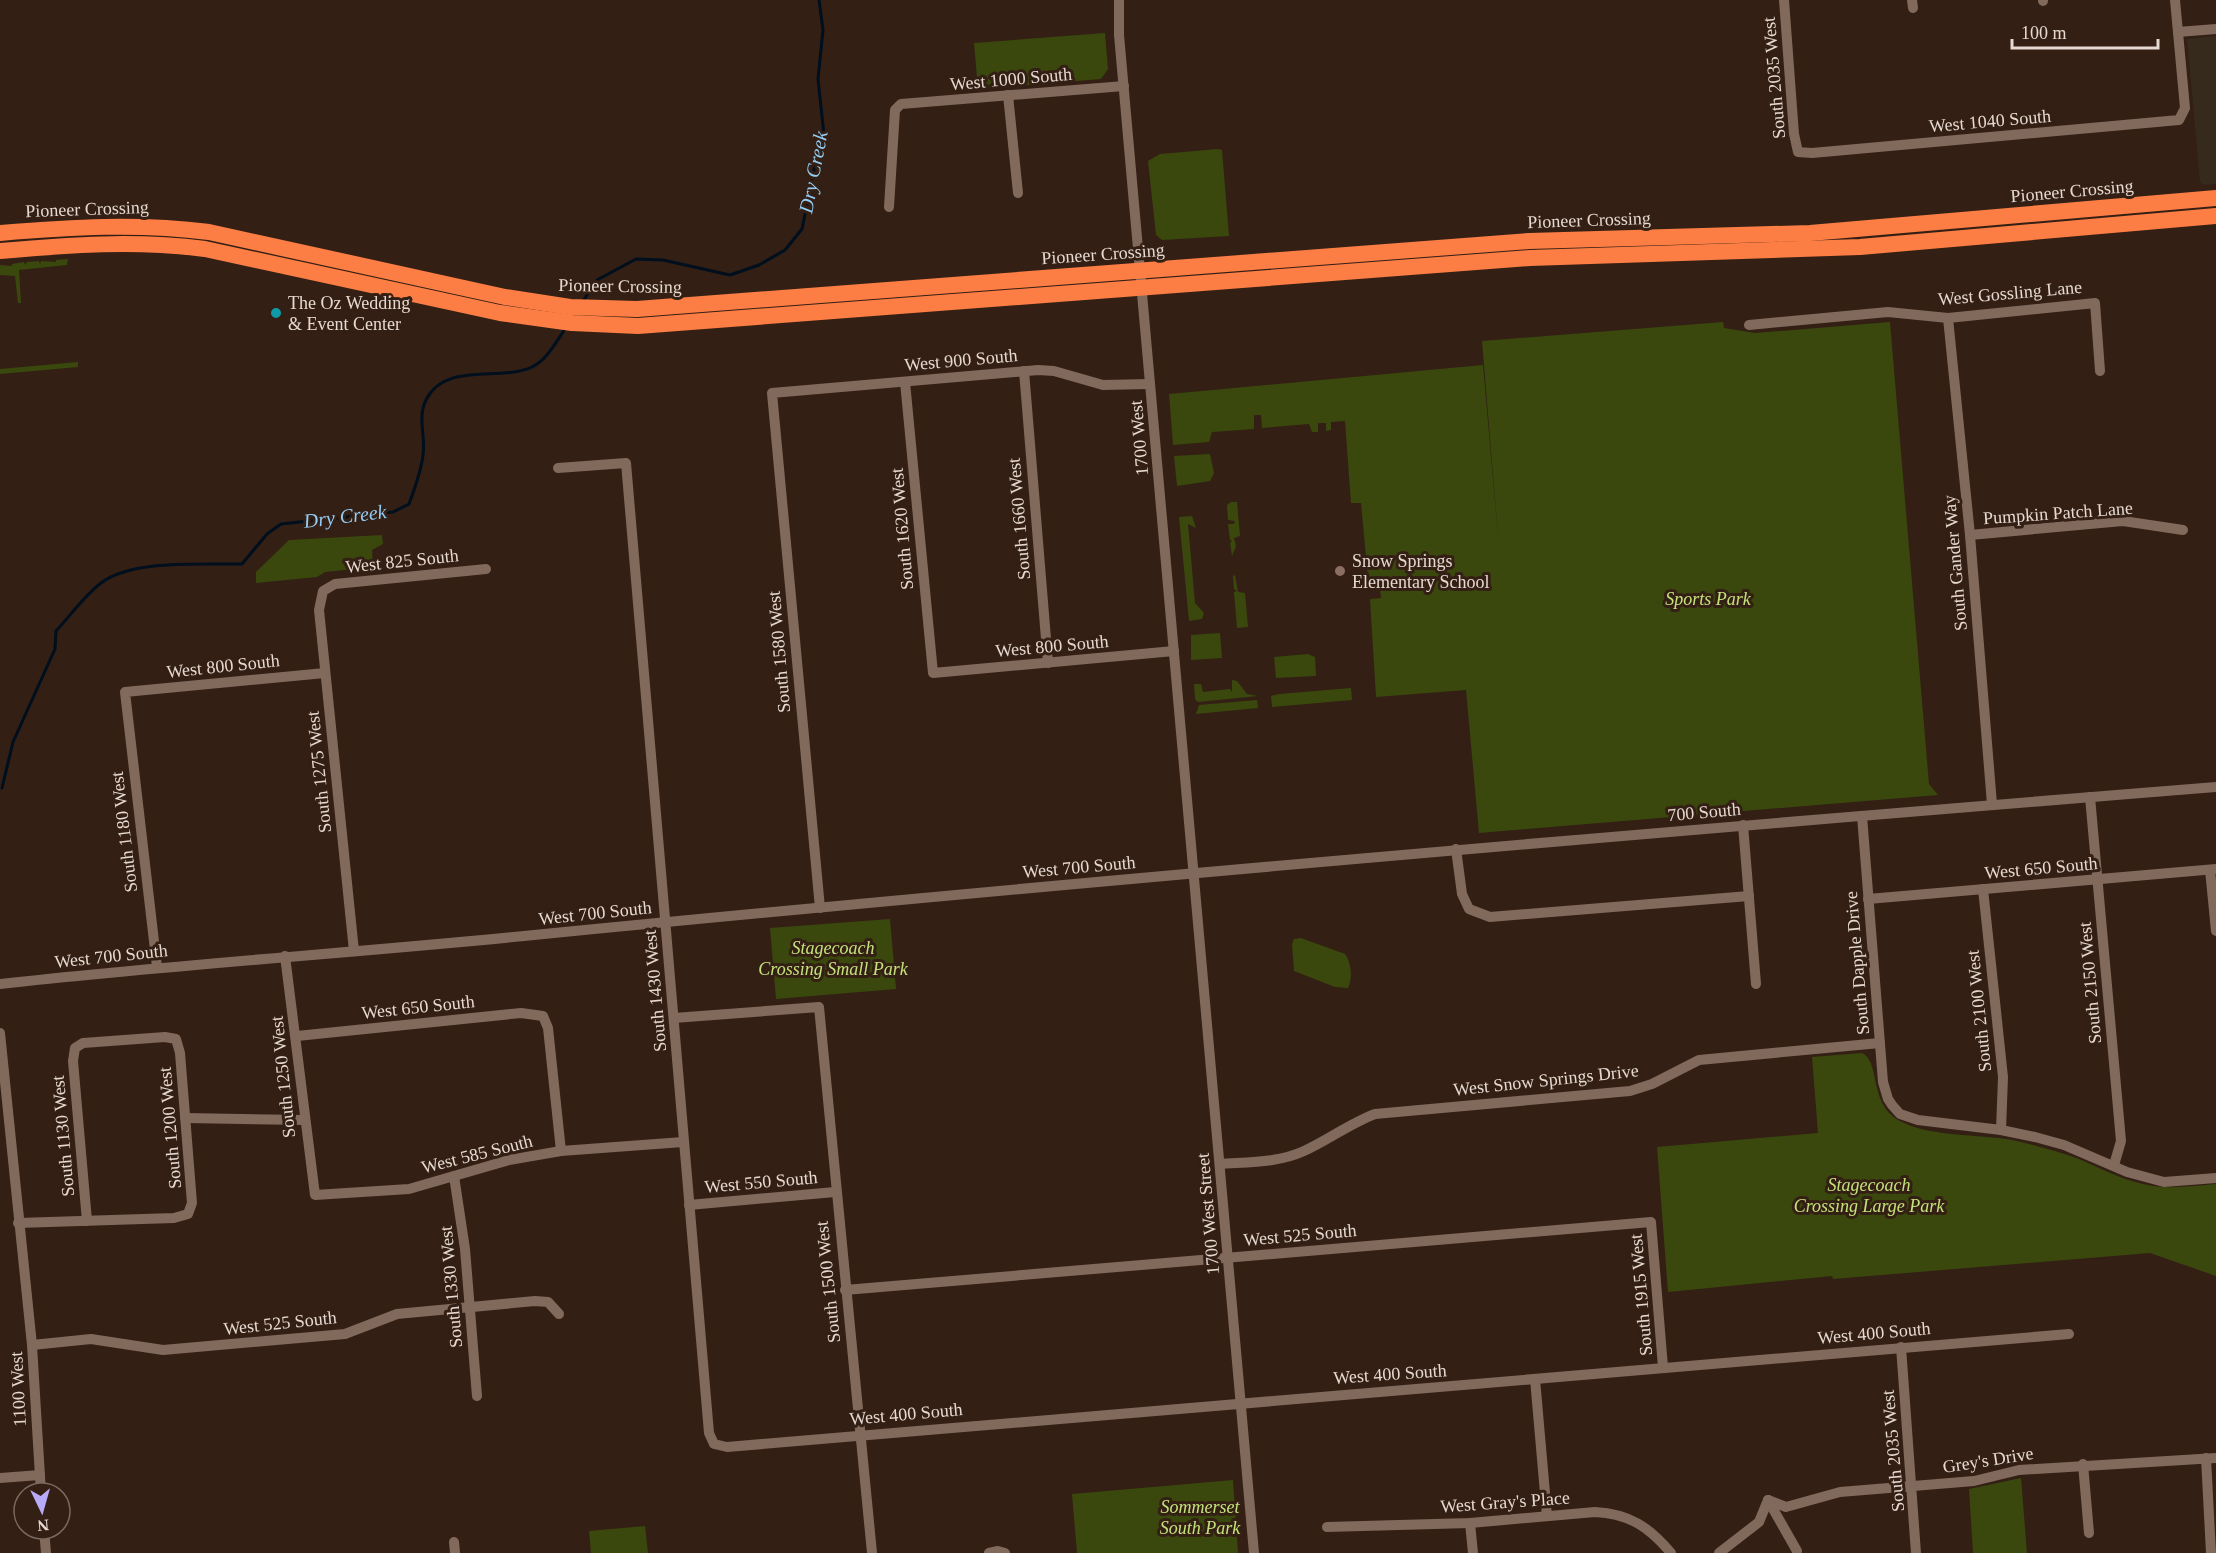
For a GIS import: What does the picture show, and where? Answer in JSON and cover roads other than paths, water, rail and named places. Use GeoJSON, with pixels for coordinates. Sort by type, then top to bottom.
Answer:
{"type":"FeatureCollection","features":[{"type":"Feature","properties":{"kind":"highway","name":"Pioneer Crossing"},"geometry":{"type":"LineString","coordinates":[[0,233],[125,225],[199,231],[505,297],[579,307],[669,308],[1529,241],[1822,232],[2216,198]]}},
{"type":"Feature","properties":{"kind":"highway","name":"Pioneer Crossing"},"geometry":{"type":"LineString","coordinates":[[0,251],[125,242],[195,247],[500,313],[570,323],[671,325],[1530,258],[1860,247],[2216,216]]}},
{"type":"Feature","properties":{"kind":"street","name":"1700 West"},"geometry":{"type":"LineString","coordinates":[[1119,0],[1119,35],[1194,873]]}},
{"type":"Feature","properties":{"kind":"street","name":"South 2035 West"},"geometry":{"type":"LineString","coordinates":[[1784,0],[1794,134],[1798,153]]}},
{"type":"Feature","properties":{"kind":"street"},"geometry":{"type":"LineString","coordinates":[[2175,0],[2178,32],[2216,29]]}},
{"type":"Feature","properties":{"kind":"street","name":"West 1040 South"},"geometry":{"type":"LineString","coordinates":[[1798,153],[2175,122],[2183,116],[2185,108],[2178,32]]}},
{"type":"Feature","properties":{"kind":"street","name":"West 1000 South"},"geometry":{"type":"LineString","coordinates":[[889,207],[895,110],[901,104],[1124,86]]}},
{"type":"Feature","properties":{"kind":"street"},"geometry":{"type":"LineString","coordinates":[[1008,96],[1018,193]]}},
{"type":"Feature","properties":{"kind":"street","name":"West Gossling Lane"},"geometry":{"type":"LineString","coordinates":[[1749,325],[1888,312],[1948,318],[2095,303],[2100,371]]}},
{"type":"Feature","properties":{"kind":"street","name":"South Gander Way"},"geometry":{"type":"LineString","coordinates":[[1948,318],[1970,535],[1992,804]]}},
{"type":"Feature","properties":{"kind":"street","name":"West 900 South"},"geometry":{"type":"LineString","coordinates":[[772,393],[1054,371],[1103,385],[1150,384]]}},
{"type":"Feature","properties":{"kind":"street","name":"South 1660 West"},"geometry":{"type":"LineString","coordinates":[[1024,372],[1048,663]]}},
{"type":"Feature","properties":{"kind":"street","name":"South 1620 West"},"geometry":{"type":"LineString","coordinates":[[905,382],[933,673]]}},
{"type":"Feature","properties":{"kind":"street","name":"South 1580 West"},"geometry":{"type":"LineString","coordinates":[[772,393],[820,909]]}},
{"type":"Feature","properties":{"kind":"street","name":"South 1430 West"},"geometry":{"type":"LineString","coordinates":[[558,468],[626,463],[709,1433],[714,1444]]}},
{"type":"Feature","properties":{"kind":"street","name":"Pumpkin Patch Lane"},"geometry":{"type":"LineString","coordinates":[[1970,535],[2123,521],[2183,530]]}},
{"type":"Feature","properties":{"kind":"street","name":"West 825 South"},"geometry":{"type":"LineString","coordinates":[[323,591],[335,584],[486,569]]}},
{"type":"Feature","properties":{"kind":"street","name":"South 1275 West"},"geometry":{"type":"LineString","coordinates":[[323,591],[319,610],[354,951]]}},
{"type":"Feature","properties":{"kind":"street","name":"West 800 South"},"geometry":{"type":"LineString","coordinates":[[933,673],[1174,651]]}},
{"type":"Feature","properties":{"kind":"street","name":"West 800 South"},"geometry":{"type":"LineString","coordinates":[[125,692],[325,673]]}},
{"type":"Feature","properties":{"kind":"street","name":"South 1180 West"},"geometry":{"type":"LineString","coordinates":[[125,692],[157,967]]}},
{"type":"Feature","properties":{"kind":"street","name":"700 South"},"geometry":{"type":"LineString","coordinates":[[1194,873],[1456,849],[2216,787]]}},
{"type":"Feature","properties":{"kind":"street","name":"South 2150 West"},"geometry":{"type":"LineString","coordinates":[[2090,797],[2121,1141],[2114,1165]]}},
{"type":"Feature","properties":{"kind":"street","name":"South Dapple Drive"},"geometry":{"type":"LineString","coordinates":[[1862,816],[1884,1091],[1900,1114],[1918,1120],[2001,1130]]}},
{"type":"Feature","properties":{"kind":"street"},"geometry":{"type":"LineString","coordinates":[[1743,825],[1756,984]]}},
{"type":"Feature","properties":{"kind":"street"},"geometry":{"type":"LineString","coordinates":[[1456,849],[1462,894],[1469,909],[1490,917],[1749,896]]}},
{"type":"Feature","properties":{"kind":"street"},"geometry":{"type":"LineString","coordinates":[[2213,869],[2216,931]]}},
{"type":"Feature","properties":{"kind":"street","name":"West 650 South"},"geometry":{"type":"LineString","coordinates":[[1868,899],[2213,869]]}},
{"type":"Feature","properties":{"kind":"street","name":"West 700 South"},"geometry":{"type":"LineString","coordinates":[[0,984],[157,967],[820,909],[1194,873]]}},
{"type":"Feature","properties":{"kind":"street","name":"1700 West Street"},"geometry":{"type":"LineString","coordinates":[[1194,873],[1254,1553]]}},
{"type":"Feature","properties":{"kind":"street","name":"South 2100 West"},"geometry":{"type":"LineString","coordinates":[[1983,889],[2003,1077],[2001,1130]]}},
{"type":"Feature","properties":{"kind":"street","name":"South 1250 West"},"geometry":{"type":"LineString","coordinates":[[285,956],[297,1036],[304,1120],[315,1195]]}},
{"type":"Feature","properties":{"kind":"street","name":"South 1500 West"},"geometry":{"type":"LineString","coordinates":[[674,1018],[819,1007],[835,1192],[872,1553]]}},
{"type":"Feature","properties":{"kind":"street","name":"West 650 South"},"geometry":{"type":"LineString","coordinates":[[297,1036],[521,1013],[543,1016],[548,1028],[561,1151]]}},
{"type":"Feature","properties":{"kind":"street","name":"1100 West"},"geometry":{"type":"LineString","coordinates":[[0,1033],[18,1223],[33,1345],[40,1481]]}},
{"type":"Feature","properties":{"kind":"street","name":"South 1200 West"},"geometry":{"type":"LineString","coordinates":[[75,1048],[83,1043],[165,1037],[176,1039],[180,1053],[192,1203],[188,1214],[174,1218],[87,1221]]}},
{"type":"Feature","properties":{"kind":"street","name":"West Snow Springs Drive"},"geometry":{"type":"LineString","coordinates":[[1220,1164],[1281,1159],[1304,1151],[1346,1126],[1375,1114],[1630,1091],[1652,1084],[1699,1060],[1880,1043]]}},
{"type":"Feature","properties":{"kind":"street","name":"South 1130 West"},"geometry":{"type":"LineString","coordinates":[[75,1048],[73,1060],[87,1221]]}},
{"type":"Feature","properties":{"kind":"street"},"geometry":{"type":"LineString","coordinates":[[185,1118],[304,1120]]}},
{"type":"Feature","properties":{"kind":"street"},"geometry":{"type":"LineString","coordinates":[[2001,1130],[2064,1145],[2127,1172],[2164,1182],[2216,1178]]}},
{"type":"Feature","properties":{"kind":"street","name":"West 585 South"},"geometry":{"type":"LineString","coordinates":[[315,1195],[410,1189],[509,1160],[561,1151],[683,1142]]}},
{"type":"Feature","properties":{"kind":"street","name":"South 1330 West"},"geometry":{"type":"LineString","coordinates":[[454,1176],[460,1207],[477,1396]]}},
{"type":"Feature","properties":{"kind":"street","name":"West 550 South"},"geometry":{"type":"LineString","coordinates":[[689,1205],[835,1192]]}},
{"type":"Feature","properties":{"kind":"street"},"geometry":{"type":"LineString","coordinates":[[18,1223],[87,1221]]}},
{"type":"Feature","properties":{"kind":"street","name":"West 525 South"},"geometry":{"type":"LineString","coordinates":[[845,1290],[1651,1221]]}},
{"type":"Feature","properties":{"kind":"street","name":"South 1915 West"},"geometry":{"type":"LineString","coordinates":[[1651,1221],[1663,1367]]}},
{"type":"Feature","properties":{"kind":"street","name":"West 525 South"},"geometry":{"type":"LineString","coordinates":[[33,1345],[91,1339],[163,1350],[345,1334],[397,1314],[470,1306],[548,1302],[559,1314]]}},
{"type":"Feature","properties":{"kind":"street","name":"West 400 South"},"geometry":{"type":"LineString","coordinates":[[714,1444],[727,1447],[2068,1334]]}},
{"type":"Feature","properties":{"kind":"street","name":"South 2035 West"},"geometry":{"type":"LineString","coordinates":[[1901,1347],[1916,1553]]}},
{"type":"Feature","properties":{"kind":"street"},"geometry":{"type":"LineString","coordinates":[[1535,1379],[1547,1516]]}},
{"type":"Feature","properties":{"kind":"street"},"geometry":{"type":"LineString","coordinates":[[2211,1458],[2211,1553]]}},
{"type":"Feature","properties":{"kind":"street","name":"Grey's Drive"},"geometry":{"type":"LineString","coordinates":[[1768,1500],[1786,1507],[1840,1492],[1974,1481],[2019,1470],[2083,1464],[2211,1458]]}},
{"type":"Feature","properties":{"kind":"street"},"geometry":{"type":"LineString","coordinates":[[2083,1464],[2089,1533]]}},
{"type":"Feature","properties":{"kind":"street"},"geometry":{"type":"LineString","coordinates":[[0,1478],[40,1475]]}},
{"type":"Feature","properties":{"kind":"street"},"geometry":{"type":"LineString","coordinates":[[1768,1500],[1797,1551]]}},
{"type":"Feature","properties":{"kind":"street"},"geometry":{"type":"LineString","coordinates":[[1719,1553],[1759,1522],[1768,1500]]}},
{"type":"Feature","properties":{"kind":"street","name":"West Gray's Place"},"geometry":{"type":"LineString","coordinates":[[1327,1527],[1470,1523],[1595,1512],[1632,1518],[1656,1534],[1671,1553]]}},
{"type":"Feature","properties":{"kind":"street"},"geometry":{"type":"LineString","coordinates":[[1470,1523],[1473,1553]]}},
{"type":"Feature","properties":{"kind":"street"},"geometry":{"type":"LineString","coordinates":[[989,1553],[1005,1553]]}},
{"type":"Feature","properties":{"kind":"waterway","name":"Dry Creek"},"geometry":{"type":"LineString","coordinates":[[583,301],[597,280],[636,259],[663,260],[730,275],[759,265],[785,250],[802,229],[815,165],[824,135],[818,79],[823,30],[819,0]]}},
{"type":"Feature","properties":{"kind":"waterway","name":"Dry Creek"},"geometry":{"type":"LineString","coordinates":[[2,788],[13,742],[55,649],[56,631],[101,583],[115,575],[149,567],[242,564],[267,534],[281,524],[393,512],[409,504],[418,480],[424,448],[423,407],[435,388],[446,380],[460,376],[505,373],[532,367],[546,356],[565,329]]}},
{"type":"Feature","properties":{"kind":"place","name":"The Oz Wedding & Event Center"},"geometry":{"type":"Point","coordinates":[276,313]}},
{"type":"Feature","properties":{"kind":"place","name":"Snow Springs Elementary School"},"geometry":{"type":"Point","coordinates":[1340,571]}},
{"type":"Feature","properties":{"kind":"park label","name":"Sports Park"},"geometry":{"type":"Point","coordinates":[1708,599]}},
{"type":"Feature","properties":{"kind":"park label","name":"Stagecoach Crossing Small Park"},"geometry":{"type":"Point","coordinates":[833,958]}},
{"type":"Feature","properties":{"kind":"park label","name":"Stagecoach Crossing Large Park"},"geometry":{"type":"Point","coordinates":[1869,1195]}},
{"type":"Feature","properties":{"kind":"park label","name":"Sommerset South Park"},"geometry":{"type":"Point","coordinates":[1200,1517]}}]}
